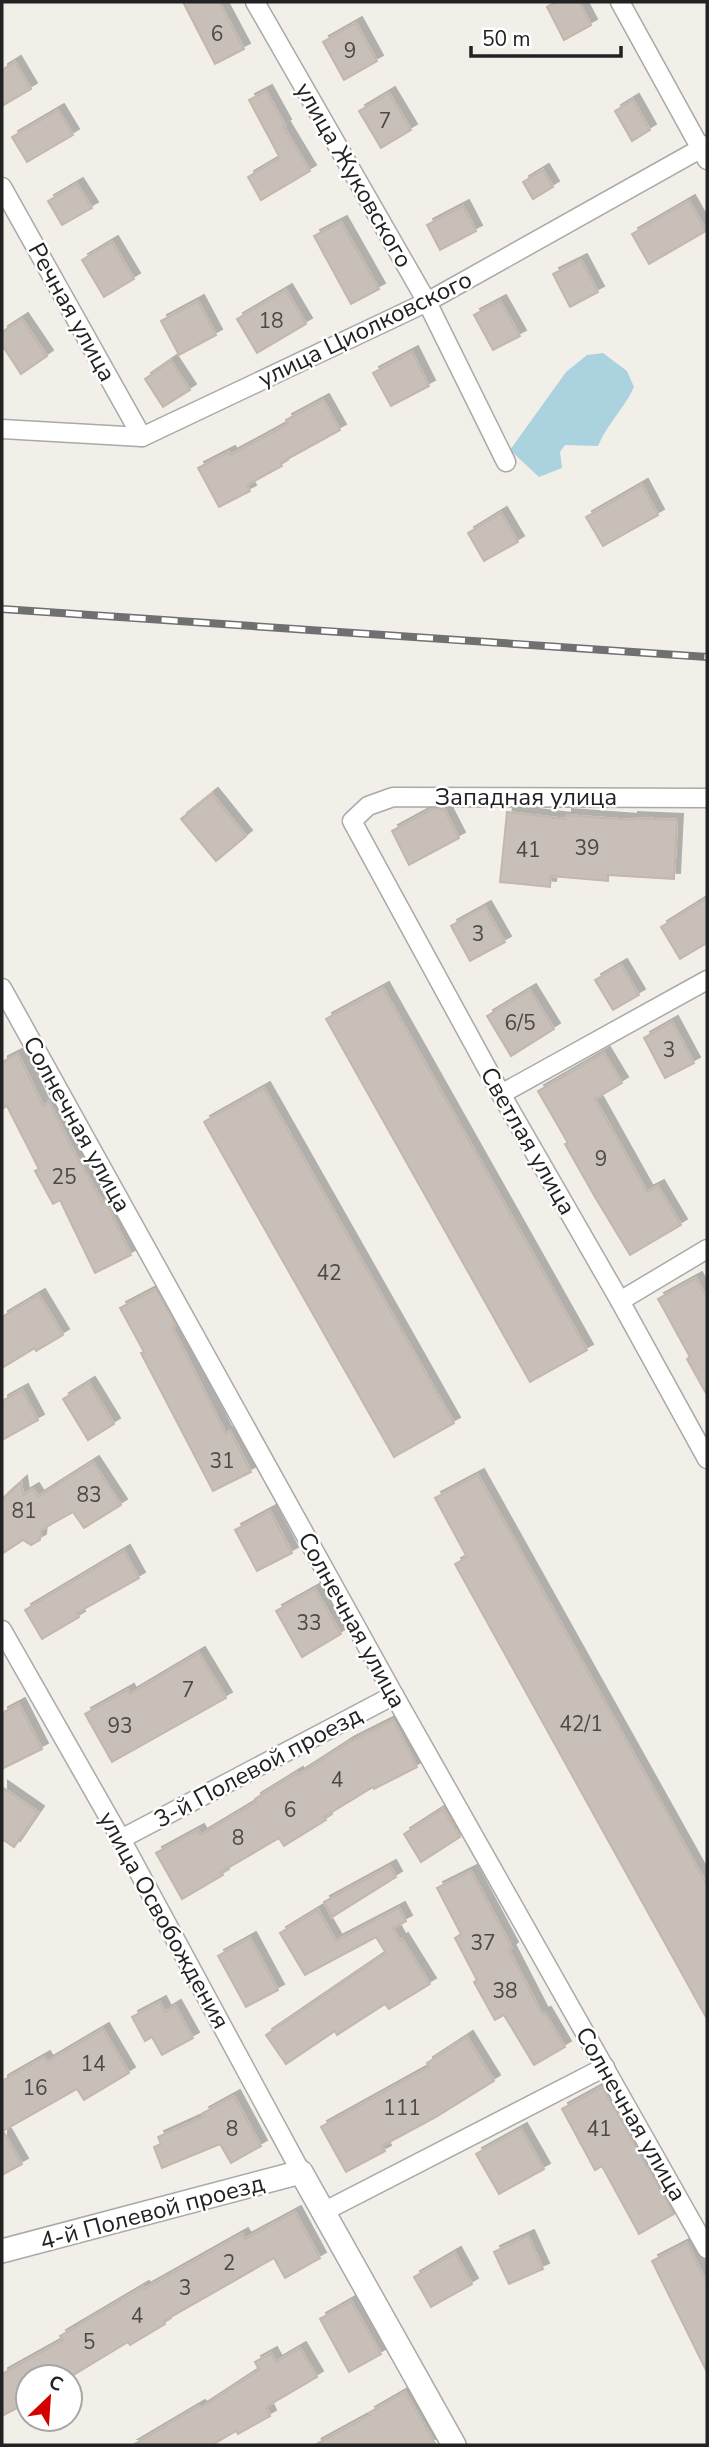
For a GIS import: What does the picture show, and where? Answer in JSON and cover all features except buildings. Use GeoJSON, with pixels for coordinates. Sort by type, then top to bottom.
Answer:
{"type":"FeatureCollection","features":[{"type":"Feature","properties":{"kind":"street","name":"улица Жуковского"},"geometry":{"type":"LineString","coordinates":[[255,2],[427,302],[506,462]]}},
{"type":"Feature","properties":{"kind":"street"},"geometry":{"type":"LineString","coordinates":[[620,2],[705,151]]}},
{"type":"Feature","properties":{"kind":"street","name":"улица Циолковского"},"geometry":{"type":"LineString","coordinates":[[2,429],[142,437],[427,302],[705,151]]}},
{"type":"Feature","properties":{"kind":"street","name":"Речная улица"},"geometry":{"type":"LineString","coordinates":[[2,187],[142,437]]}},
{"type":"Feature","properties":{"kind":"street","name":"Западная улица"},"geometry":{"type":"LineString","coordinates":[[352,821],[368,806],[393,796],[705,802]]}},
{"type":"Feature","properties":{"kind":"street","name":"Светлая улица"},"geometry":{"type":"LineString","coordinates":[[352,821],[501,1094],[707,1459]]}},
{"type":"Feature","properties":{"kind":"street"},"geometry":{"type":"LineString","coordinates":[[501,1094],[707,980]]}},
{"type":"Feature","properties":{"kind":"street","name":"Солнечная улица"},"geometry":{"type":"LineString","coordinates":[[2,988],[394,1695],[707,2249]]}},
{"type":"Feature","properties":{"kind":"street"},"geometry":{"type":"LineString","coordinates":[[620,1301],[707,1249]]}},
{"type":"Feature","properties":{"kind":"street","name":"улица Освобождения"},"geometry":{"type":"LineString","coordinates":[[2,1630],[121,1839],[301,2172],[454,2445]]}},
{"type":"Feature","properties":{"kind":"street","name":"3-й Полевой проезд"},"geometry":{"type":"LineString","coordinates":[[121,1839],[394,1695]]}},
{"type":"Feature","properties":{"kind":"street"},"geometry":{"type":"LineString","coordinates":[[323,2212],[605,2067]]}},
{"type":"Feature","properties":{"kind":"street","name":"4-й Полевой проезд"},"geometry":{"type":"LineString","coordinates":[[2,2251],[301,2172]]}},
{"type":"Feature","properties":{"kind":"water"},"geometry":{"type":"Polygon","coordinates":[[[603,353],[627,371],[634,387],[630,395],[598,446],[565,445],[560,452],[562,468],[539,477],[510,450],[566,372],[587,355],[603,353]]]}},
{"type":"Feature","properties":{"kind":"railway"},"geometry":{"type":"LineString","coordinates":[[2,609],[707,657]]}}]}
